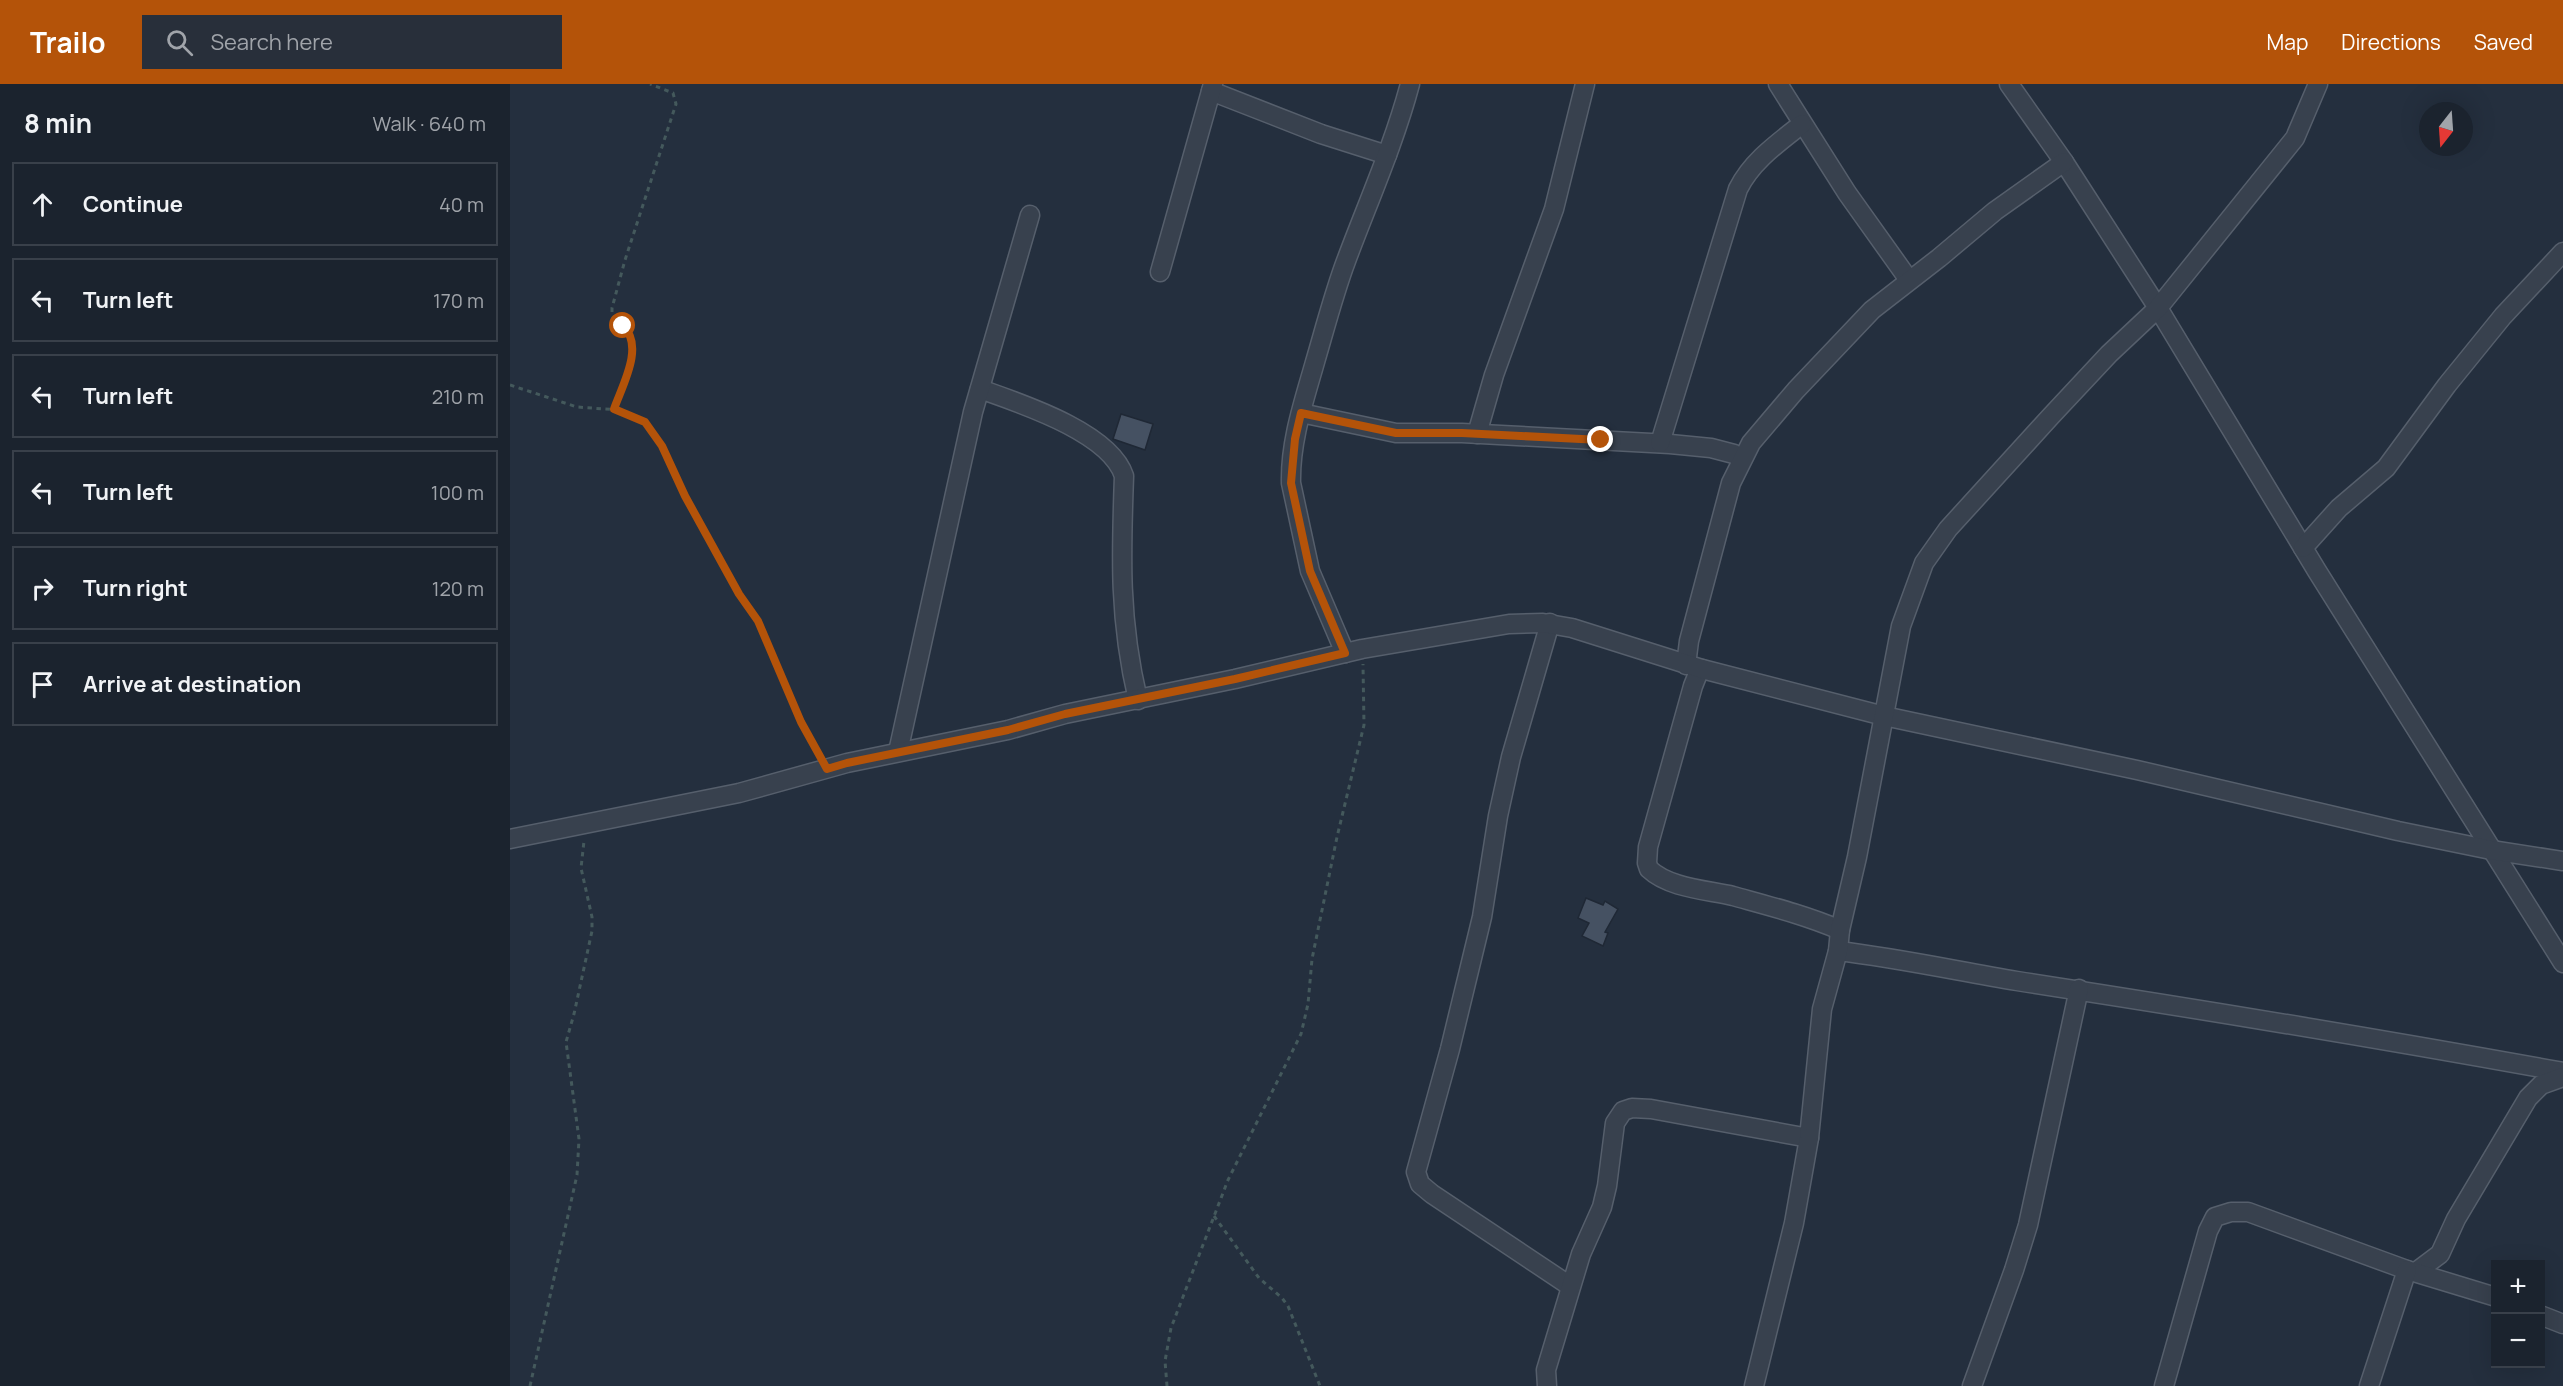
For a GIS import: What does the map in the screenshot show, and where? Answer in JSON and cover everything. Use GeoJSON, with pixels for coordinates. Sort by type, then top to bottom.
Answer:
{"type":"FeatureCollection","features":[{"type":"Feature","properties":{"kind":"street"},"geometry":{"type":"LineString","coordinates":[[1354,651],[1313,580],[1291,483],[1295,439],[1345,264],[1387,155],[1410,84]]}},
{"type":"Feature","properties":{"kind":"street"},"geometry":{"type":"LineString","coordinates":[[1477,434],[1494,375],[1554,209],[1585,84]]}},
{"type":"Feature","properties":{"kind":"street"},"geometry":{"type":"LineString","coordinates":[[1778,84],[1846,192],[1909,280]]}},
{"type":"Feature","properties":{"kind":"street"},"geometry":{"type":"LineString","coordinates":[[2009,84],[2064,162],[2158,308],[2303,548],[2563,963]]}},
{"type":"Feature","properties":{"kind":"street"},"geometry":{"type":"LineString","coordinates":[[1754,1386],[1794,1223],[1809,1138],[1822,1009],[1838,951],[1840,930],[1857,857],[1901,626],[1917,580],[1932,548],[2109,354],[2158,308],[2295,138],[2319,84]]}},
{"type":"Feature","properties":{"kind":"street"},"geometry":{"type":"LineString","coordinates":[[1160,272],[1212,88],[1321,134],[1387,155]]}},
{"type":"Feature","properties":{"kind":"street"},"geometry":{"type":"LineString","coordinates":[[1660,443],[1738,189],[1760,159],[1802,124]]}},
{"type":"Feature","properties":{"kind":"street"},"geometry":{"type":"LineString","coordinates":[[1840,930],[1816,920],[1666,880],[1649,869],[1647,857],[1653,828],[1699,671],[1694,667],[1689,641],[1731,483],[1751,442],[1818,366],[1872,310],[1995,211],[2064,162]]}},
{"type":"Feature","properties":{"kind":"street"},"geometry":{"type":"LineString","coordinates":[[898,752],[946,527],[980,389],[1030,215]]}},
{"type":"Feature","properties":{"kind":"street"},"geometry":{"type":"LineString","coordinates":[[2303,548],[2339,508],[2386,468],[2447,385],[2503,316],[2563,252]]}},
{"type":"Feature","properties":{"kind":"street"},"geometry":{"type":"LineString","coordinates":[[980,389],[1059,419],[1096,444],[1121,468],[1124,476],[1120,557],[1125,639],[1138,700]]}},
{"type":"Feature","properties":{"kind":"street"},"geometry":{"type":"LineString","coordinates":[[1301,413],[1396,433],[1477,434],[1660,443],[1711,448],[1741,459]]}},
{"type":"Feature","properties":{"kind":"street"},"geometry":{"type":"LineString","coordinates":[[510,839],[739,794],[898,752],[1354,651],[1509,624],[1550,624],[1572,628],[1694,667],[1884,716],[2491,850],[2563,861]]}},
{"type":"Feature","properties":{"kind":"street"},"geometry":{"type":"LineString","coordinates":[[1550,624],[1511,757],[1498,816],[1482,917],[1450,1049],[1416,1172],[1420,1184],[1432,1194],[1570,1286]]}},
{"type":"Feature","properties":{"kind":"street"},"geometry":{"type":"LineString","coordinates":[[1838,951],[1894,957],[1948,969],[2563,1071]]}},
{"type":"Feature","properties":{"kind":"street"},"geometry":{"type":"LineString","coordinates":[[1972,1386],[2028,1225],[2079,990]]}},
{"type":"Feature","properties":{"kind":"street"},"geometry":{"type":"LineString","coordinates":[[2368,1386],[2411,1271],[2440,1254],[2456,1219],[2528,1098],[2541,1085],[2563,1077]]}},
{"type":"Feature","properties":{"kind":"street"},"geometry":{"type":"LineString","coordinates":[[1547,1386],[1546,1370],[1570,1286],[1581,1254],[1602,1207],[1615,1123],[1623,1111],[1632,1108],[1651,1109],[1809,1138]]}},
{"type":"Feature","properties":{"kind":"street"},"geometry":{"type":"LineString","coordinates":[[2164,1386],[2208,1231],[2215,1217],[2231,1212],[2248,1212],[2411,1271],[2491,1295]]}},
{"type":"Feature","properties":{"kind":"street"},"geometry":{"type":"LineString","coordinates":[[2545,1317],[2563,1324]]}},
{"type":"Feature","properties":{"kind":"path"},"geometry":{"type":"LineString","coordinates":[[614,409],[627,372],[632,344],[628,331],[612,316],[612,308],[627,251],[676,104],[673,93],[650,84]]}},
{"type":"Feature","properties":{"kind":"path"},"geometry":{"type":"LineString","coordinates":[[510,385],[577,408],[614,409],[645,422],[662,446],[685,496],[739,594],[758,621],[801,722],[827,769]]}},
{"type":"Feature","properties":{"kind":"path"},"geometry":{"type":"LineString","coordinates":[[1167,1386],[1165,1362],[1169,1336],[1214,1216],[1228,1180],[1301,1034],[1308,1004],[1312,959],[1364,725],[1354,651]]}},
{"type":"Feature","properties":{"kind":"path"},"geometry":{"type":"LineString","coordinates":[[530,1386],[576,1175],[579,1139],[566,1042],[592,931],[592,917],[581,868],[585,845],[583,823]]}},
{"type":"Feature","properties":{"kind":"path"},"geometry":{"type":"LineString","coordinates":[[1214,1216],[1259,1278],[1288,1306],[1320,1386]]}},
{"type":"Feature","properties":{"kind":"building"},"geometry":{"type":"Polygon","coordinates":[[[1121,414],[1153,424],[1145,450],[1113,439],[1121,414]]]}},
{"type":"Feature","properties":{"kind":"building"},"geometry":{"type":"Polygon","coordinates":[[[1586,898],[1603,905],[1605,901],[1618,909],[1605,932],[1608,933],[1603,946],[1582,936],[1589,923],[1578,918],[1586,898]]]}},
{"type":"Feature","properties":{"kind":"route"},"geometry":{"type":"LineString","coordinates":[[623,326],[632,339],[631,355],[614,409],[626,412],[645,422],[662,446],[685,496],[739,594],[758,621],[801,722],[827,769],[1345,653],[1310,571],[1291,483],[1295,439],[1301,413],[1396,433],[1462,433],[1601,440]]}}]}
